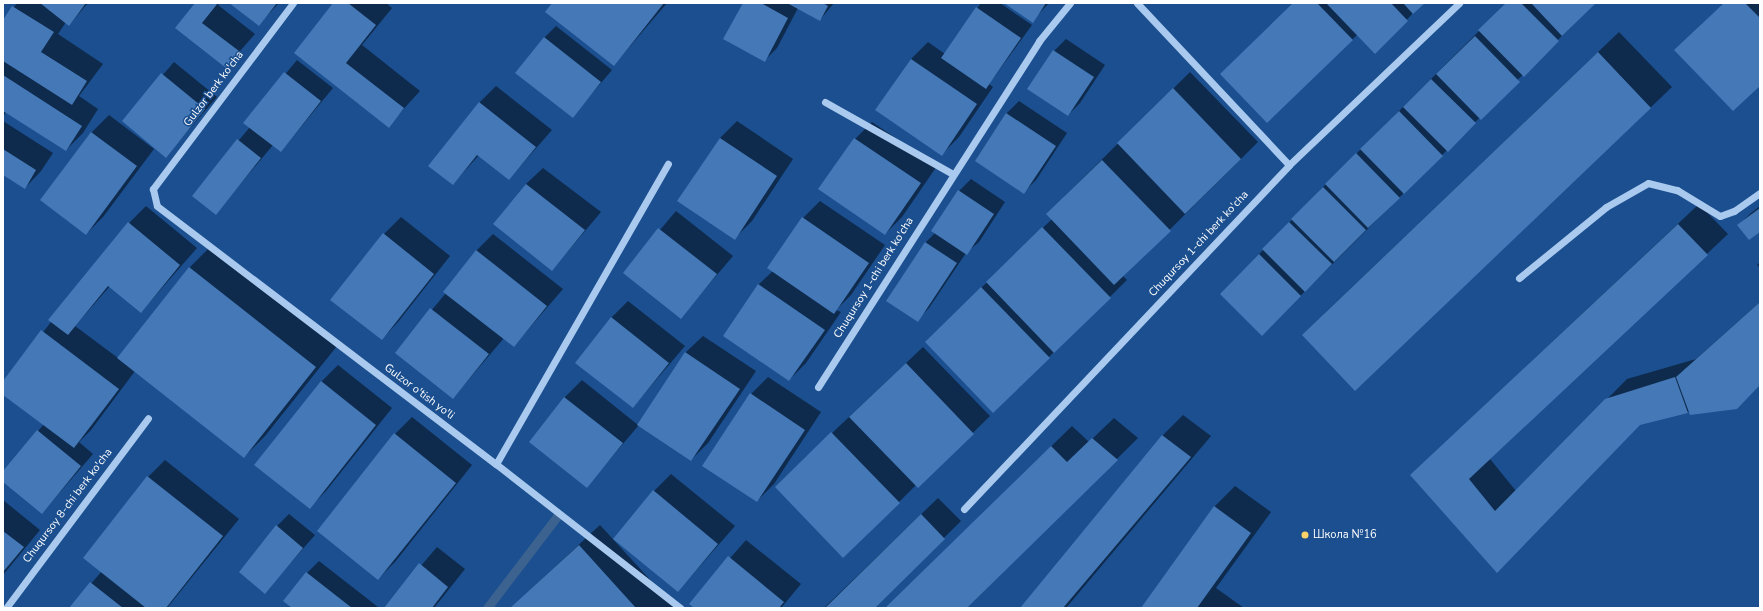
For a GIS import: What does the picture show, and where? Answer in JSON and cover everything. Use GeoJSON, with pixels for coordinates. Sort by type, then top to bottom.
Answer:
{"type":"FeatureCollection","features":[{"type":"Feature","properties":{"kind":"street","name":"Gulzor berk ko'cha"},"geometry":{"type":"LineString","coordinates":[[154,189],[293,3]]}},
{"type":"Feature","properties":{"kind":"street","name":"Chuqursoy 1-chi berk ko'cha"},"geometry":{"type":"LineString","coordinates":[[818,386],[1039,41],[1070,3]]}},
{"type":"Feature","properties":{"kind":"street"},"geometry":{"type":"LineString","coordinates":[[1137,3],[1289,165]]}},
{"type":"Feature","properties":{"kind":"street","name":"Chuqursoy 1-chi berk ko'cha"},"geometry":{"type":"LineString","coordinates":[[964,509],[1289,165],[1459,3]]}},
{"type":"Feature","properties":{"kind":"street"},"geometry":{"type":"LineString","coordinates":[[825,102],[954,174]]}},
{"type":"Feature","properties":{"kind":"street"},"geometry":{"type":"LineString","coordinates":[[496,464],[668,164]]}},
{"type":"Feature","properties":{"kind":"street"},"geometry":{"type":"LineString","coordinates":[[1520,278],[1606,207],[1648,183],[1677,190],[1720,216],[1734,211],[1760,193]]}},
{"type":"Feature","properties":{"kind":"street","name":"Gulzor o'tish yo'li"},"geometry":{"type":"LineString","coordinates":[[154,189],[157,206],[496,464],[680,608]]}},
{"type":"Feature","properties":{"kind":"street","name":"Chuqursoy 8-chi berk ko'cha"},"geometry":{"type":"LineString","coordinates":[[6,608],[148,418]]}},
{"type":"Feature","properties":{"kind":"building"},"geometry":{"type":"Polygon","coordinates":[[[40,3],[86,3],[69,26],[40,3]]]}},
{"type":"Feature","properties":{"kind":"building"},"geometry":{"type":"Polygon","coordinates":[[[195,3],[218,3],[202,23],[239,51],[226,68],[175,28],[195,3]]]}},
{"type":"Feature","properties":{"kind":"building"},"geometry":{"type":"Polygon","coordinates":[[[229,3],[277,3],[259,26],[229,3]]]}},
{"type":"Feature","properties":{"kind":"building"},"geometry":{"type":"Polygon","coordinates":[[[333,3],[348,3],[376,25],[346,63],[404,108],[389,128],[294,53],[333,3]]]}},
{"type":"Feature","properties":{"kind":"building"},"geometry":{"type":"Polygon","coordinates":[[[552,3],[664,3],[614,66],[545,12],[552,3]]]}},
{"type":"Feature","properties":{"kind":"building"},"geometry":{"type":"Polygon","coordinates":[[[743,3],[761,3],[788,18],[765,62],[723,39],[743,3]]]}},
{"type":"Feature","properties":{"kind":"building"},"geometry":{"type":"Polygon","coordinates":[[[787,3],[823,3],[828,6],[820,21],[787,3]]]}},
{"type":"Feature","properties":{"kind":"building"},"geometry":{"type":"Polygon","coordinates":[[[1004,3],[1046,3],[1033,23],[1004,3]]]}},
{"type":"Feature","properties":{"kind":"building"},"geometry":{"type":"Polygon","coordinates":[[[1293,3],[1317,3],[1353,40],[1267,123],[1220,74],[1293,3]]]}},
{"type":"Feature","properties":{"kind":"building"},"geometry":{"type":"Polygon","coordinates":[[[1326,3],[1391,3],[1408,21],[1375,54],[1326,3]]]}},
{"type":"Feature","properties":{"kind":"building"},"geometry":{"type":"Polygon","coordinates":[[[1403,3],[1425,3],[1413,14],[1403,3]]]}},
{"type":"Feature","properties":{"kind":"building"},"geometry":{"type":"Polygon","coordinates":[[[1506,3],[1521,3],[1559,41],[1524,77],[1478,30],[1506,3]]]}},
{"type":"Feature","properties":{"kind":"building"},"geometry":{"type":"Polygon","coordinates":[[[1531,3],[1596,3],[1562,36],[1531,3]]]}},
{"type":"Feature","properties":{"kind":"building"},"geometry":{"type":"Polygon","coordinates":[[[1724,3],[1745,3],[1760,18],[1760,86],[1733,111],[1674,50],[1724,3]]]}},
{"type":"Feature","properties":{"kind":"building"},"geometry":{"type":"Polygon","coordinates":[[[12,6],[54,32],[41,52],[87,81],[72,105],[3,61],[3,20],[12,6]]]}},
{"type":"Feature","properties":{"kind":"building"},"geometry":{"type":"Polygon","coordinates":[[[976,7],[1021,38],[986,89],[941,58],[976,7]]]}},
{"type":"Feature","properties":{"kind":"building"},"geometry":{"type":"Polygon","coordinates":[[[1475,36],[1520,82],[1481,120],[1436,74],[1475,36]]]}},
{"type":"Feature","properties":{"kind":"building"},"geometry":{"type":"Polygon","coordinates":[[[544,37],[601,82],[573,118],[515,73],[544,37]]]}},
{"type":"Feature","properties":{"kind":"building"},"geometry":{"type":"Polygon","coordinates":[[[1053,50],[1094,77],[1068,116],[1027,89],[1053,50]]]}},
{"type":"Feature","properties":{"kind":"building"},"geometry":{"type":"Polygon","coordinates":[[[1598,52],[1651,108],[1355,391],[1302,335],[1598,52]]]}},
{"type":"Feature","properties":{"kind":"building"},"geometry":{"type":"Polygon","coordinates":[[[911,59],[977,104],[942,156],[875,110],[911,59]]]}},
{"type":"Feature","properties":{"kind":"building"},"geometry":{"type":"Polygon","coordinates":[[[284,72],[321,101],[281,152],[243,123],[284,72]]]}},
{"type":"Feature","properties":{"kind":"building"},"geometry":{"type":"Polygon","coordinates":[[[161,73],[205,109],[166,158],[122,121],[161,73]]]}},
{"type":"Feature","properties":{"kind":"building"},"geometry":{"type":"Polygon","coordinates":[[[3,75],[82,126],[66,151],[3,111],[3,75]]]}},
{"type":"Feature","properties":{"kind":"building"},"geometry":{"type":"Polygon","coordinates":[[[1431,79],[1476,123],[1448,152],[1403,107],[1431,79]]]}},
{"type":"Feature","properties":{"kind":"building"},"geometry":{"type":"Polygon","coordinates":[[[1173,88],[1241,159],[1185,214],[1117,143],[1173,88]]]}},
{"type":"Feature","properties":{"kind":"building"},"geometry":{"type":"Polygon","coordinates":[[[479,102],[536,147],[509,180],[477,155],[453,185],[428,166],[479,102]]]}},
{"type":"Feature","properties":{"kind":"building"},"geometry":{"type":"Polygon","coordinates":[[[1399,111],[1443,156],[1404,194],[1360,149],[1399,111]]]}},
{"type":"Feature","properties":{"kind":"building"},"geometry":{"type":"Polygon","coordinates":[[[1006,113],[1056,146],[1024,194],[975,161],[1006,113]]]}},
{"type":"Feature","properties":{"kind":"building"},"geometry":{"type":"Polygon","coordinates":[[[91,132],[137,166],[86,235],[40,200],[91,132]]]}},
{"type":"Feature","properties":{"kind":"building"},"geometry":{"type":"Polygon","coordinates":[[[720,138],[777,176],[735,240],[677,201],[720,138]]]}},
{"type":"Feature","properties":{"kind":"building"},"geometry":{"type":"Polygon","coordinates":[[[854,138],[921,183],[885,235],[818,189],[854,138]]]}},
{"type":"Feature","properties":{"kind":"building"},"geometry":{"type":"Polygon","coordinates":[[[237,139],[261,158],[216,215],[192,196],[237,139]]]}},
{"type":"Feature","properties":{"kind":"building"},"geometry":{"type":"Polygon","coordinates":[[[3,149],[36,170],[25,189],[3,175],[3,149]]]}},
{"type":"Feature","properties":{"kind":"building"},"geometry":{"type":"Polygon","coordinates":[[[1356,153],[1400,198],[1368,228],[1325,184],[1356,153]]]}},
{"type":"Feature","properties":{"kind":"building"},"geometry":{"type":"Polygon","coordinates":[[[1102,160],[1171,231],[1114,285],[1046,214],[1102,160]]]}},
{"type":"Feature","properties":{"kind":"building"},"geometry":{"type":"Polygon","coordinates":[[[526,184],[585,230],[552,271],[493,224],[526,184]]]}},
{"type":"Feature","properties":{"kind":"building"},"geometry":{"type":"Polygon","coordinates":[[[1323,187],[1366,230],[1334,262],[1291,219],[1323,187]]]}},
{"type":"Feature","properties":{"kind":"building"},"geometry":{"type":"Polygon","coordinates":[[[958,190],[994,214],[967,255],[931,231],[958,190]]]}},
{"type":"Feature","properties":{"kind":"building"},"geometry":{"type":"Polygon","coordinates":[[[1760,208],[1760,232],[1749,240],[1737,225],[1760,208]]]}},
{"type":"Feature","properties":{"kind":"building"},"geometry":{"type":"Polygon","coordinates":[[[802,217],[869,263],[834,314],[767,268],[802,217]]]}},
{"type":"Feature","properties":{"kind":"building"},"geometry":{"type":"Polygon","coordinates":[[[128,222],[180,265],[141,313],[108,286],[68,335],[48,320],[128,222]]]}},
{"type":"Feature","properties":{"kind":"building"},"geometry":{"type":"Polygon","coordinates":[[[1289,222],[1332,264],[1305,292],[1262,249],[1289,222]]]}},
{"type":"Feature","properties":{"kind":"building"},"geometry":{"type":"Polygon","coordinates":[[[1678,224],[1708,255],[1469,479],[1495,511],[1605,399],[1675,377],[1688,413],[1640,425],[1497,573],[1410,475],[1678,224]]]}},
{"type":"Feature","properties":{"kind":"building"},"geometry":{"type":"Polygon","coordinates":[[[1042,227],[1111,298],[1054,353],[986,282],[1042,227]]]}},
{"type":"Feature","properties":{"kind":"building"},"geometry":{"type":"Polygon","coordinates":[[[658,228],[717,274],[681,319],[623,273],[658,228]]]}},
{"type":"Feature","properties":{"kind":"building"},"geometry":{"type":"Polygon","coordinates":[[[383,233],[434,274],[382,340],[330,300],[383,233]]]}},
{"type":"Feature","properties":{"kind":"building"},"geometry":{"type":"Polygon","coordinates":[[[925,242],[957,263],[918,322],[886,301],[925,242]]]}},
{"type":"Feature","properties":{"kind":"building"},"geometry":{"type":"Polygon","coordinates":[[[476,250],[547,306],[514,347],[443,292],[476,250]]]}},
{"type":"Feature","properties":{"kind":"building"},"geometry":{"type":"Polygon","coordinates":[[[1259,254],[1301,296],[1262,336],[1220,294],[1259,254]]]}},
{"type":"Feature","properties":{"kind":"building"},"geometry":{"type":"Polygon","coordinates":[[[189,267],[316,367],[244,458],[117,358],[189,267]]]}},
{"type":"Feature","properties":{"kind":"building"},"geometry":{"type":"Polygon","coordinates":[[[758,284],[825,330],[789,381],[723,336],[758,284]]]}},
{"type":"Feature","properties":{"kind":"building"},"geometry":{"type":"Polygon","coordinates":[[[981,287],[1050,358],[993,413],[925,342],[981,287]]]}},
{"type":"Feature","properties":{"kind":"building"},"geometry":{"type":"Polygon","coordinates":[[[1760,302],[1760,385],[1737,409],[1690,415],[1676,377],[1760,302]]]}},
{"type":"Feature","properties":{"kind":"building"},"geometry":{"type":"Polygon","coordinates":[[[430,308],[489,354],[453,399],[395,353],[430,308]]]}},
{"type":"Feature","properties":{"kind":"building"},"geometry":{"type":"Polygon","coordinates":[[[611,317],[669,363],[633,408],[575,363],[611,317]]]}},
{"type":"Feature","properties":{"kind":"building"},"geometry":{"type":"Polygon","coordinates":[[[41,330],[119,389],[74,448],[3,395],[3,381],[41,330]]]}},
{"type":"Feature","properties":{"kind":"building"},"geometry":{"type":"Polygon","coordinates":[[[685,352],[740,389],[691,461],[637,425],[685,352]]]}},
{"type":"Feature","properties":{"kind":"building"},"geometry":{"type":"Polygon","coordinates":[[[906,363],[974,434],[918,488],[849,417],[906,363]]]}},
{"type":"Feature","properties":{"kind":"building"},"geometry":{"type":"Polygon","coordinates":[[[321,381],[376,425],[310,509],[254,465],[321,381]]]}},
{"type":"Feature","properties":{"kind":"building"},"geometry":{"type":"Polygon","coordinates":[[[750,393],[805,430],[757,502],[702,466],[750,393]]]}},
{"type":"Feature","properties":{"kind":"building"},"geometry":{"type":"Polygon","coordinates":[[[564,397],[623,443],[587,488],[529,442],[564,397]]]}},
{"type":"Feature","properties":{"kind":"building"},"geometry":{"type":"Polygon","coordinates":[[[37,430],[81,466],[42,514],[3,482],[3,471],[37,430]]]}},
{"type":"Feature","properties":{"kind":"building"},"geometry":{"type":"Polygon","coordinates":[[[831,432],[900,503],[843,558],[775,487],[831,432]]]}},
{"type":"Feature","properties":{"kind":"building"},"geometry":{"type":"Polygon","coordinates":[[[394,433],[456,483],[378,580],[317,531],[394,433]]]}},
{"type":"Feature","properties":{"kind":"building"},"geometry":{"type":"Polygon","coordinates":[[[1162,435],[1191,457],[1063,608],[1020,608],[1162,435]]]}},
{"type":"Feature","properties":{"kind":"building"},"geometry":{"type":"Polygon","coordinates":[[[1092,438],[1118,460],[967,608],[885,608],[1051,446],[1067,462],[1092,438]]]}},
{"type":"Feature","properties":{"kind":"building"},"geometry":{"type":"Polygon","coordinates":[[[147,476],[223,536],[166,608],[146,608],[83,558],[147,476]]]}},
{"type":"Feature","properties":{"kind":"building"},"geometry":{"type":"Polygon","coordinates":[[[653,490],[718,544],[678,592],[613,539],[653,490]]]}},
{"type":"Feature","properties":{"kind":"building"},"geometry":{"type":"Polygon","coordinates":[[[1214,506],[1251,533],[1197,608],[1141,608],[1214,506]]]}},
{"type":"Feature","properties":{"kind":"building"},"geometry":{"type":"Polygon","coordinates":[[[921,514],[945,539],[875,608],[825,608],[921,514]]]}},
{"type":"Feature","properties":{"kind":"building"},"geometry":{"type":"Polygon","coordinates":[[[276,525],[303,548],[265,594],[239,572],[276,525]]]}},
{"type":"Feature","properties":{"kind":"building"},"geometry":{"type":"Polygon","coordinates":[[[3,531],[24,547],[3,572],[3,531]]]}},
{"type":"Feature","properties":{"kind":"building"},"geometry":{"type":"Polygon","coordinates":[[[579,545],[636,608],[510,608],[579,545]]]}},
{"type":"Feature","properties":{"kind":"building"},"geometry":{"type":"Polygon","coordinates":[[[728,556],[784,602],[779,608],[694,608],[689,604],[728,556]]]}},
{"type":"Feature","properties":{"kind":"building"},"geometry":{"type":"Polygon","coordinates":[[[419,563],[448,587],[432,608],[384,608],[419,563]]]}},
{"type":"Feature","properties":{"kind":"building"},"geometry":{"type":"Polygon","coordinates":[[[306,572],[352,608],[292,608],[283,601],[306,572]]]}},
{"type":"Feature","properties":{"kind":"building"},"geometry":{"type":"Polygon","coordinates":[[[90,582],[123,608],[69,608],[90,582]]]}},
{"type":"Feature","properties":{"kind":"waterway"},"geometry":{"type":"LineString","coordinates":[[487,608],[558,515]]}},
{"type":"Feature","properties":{"kind":"place","name":"Школа №16"},"geometry":{"type":"Point","coordinates":[1305,535]}}]}
